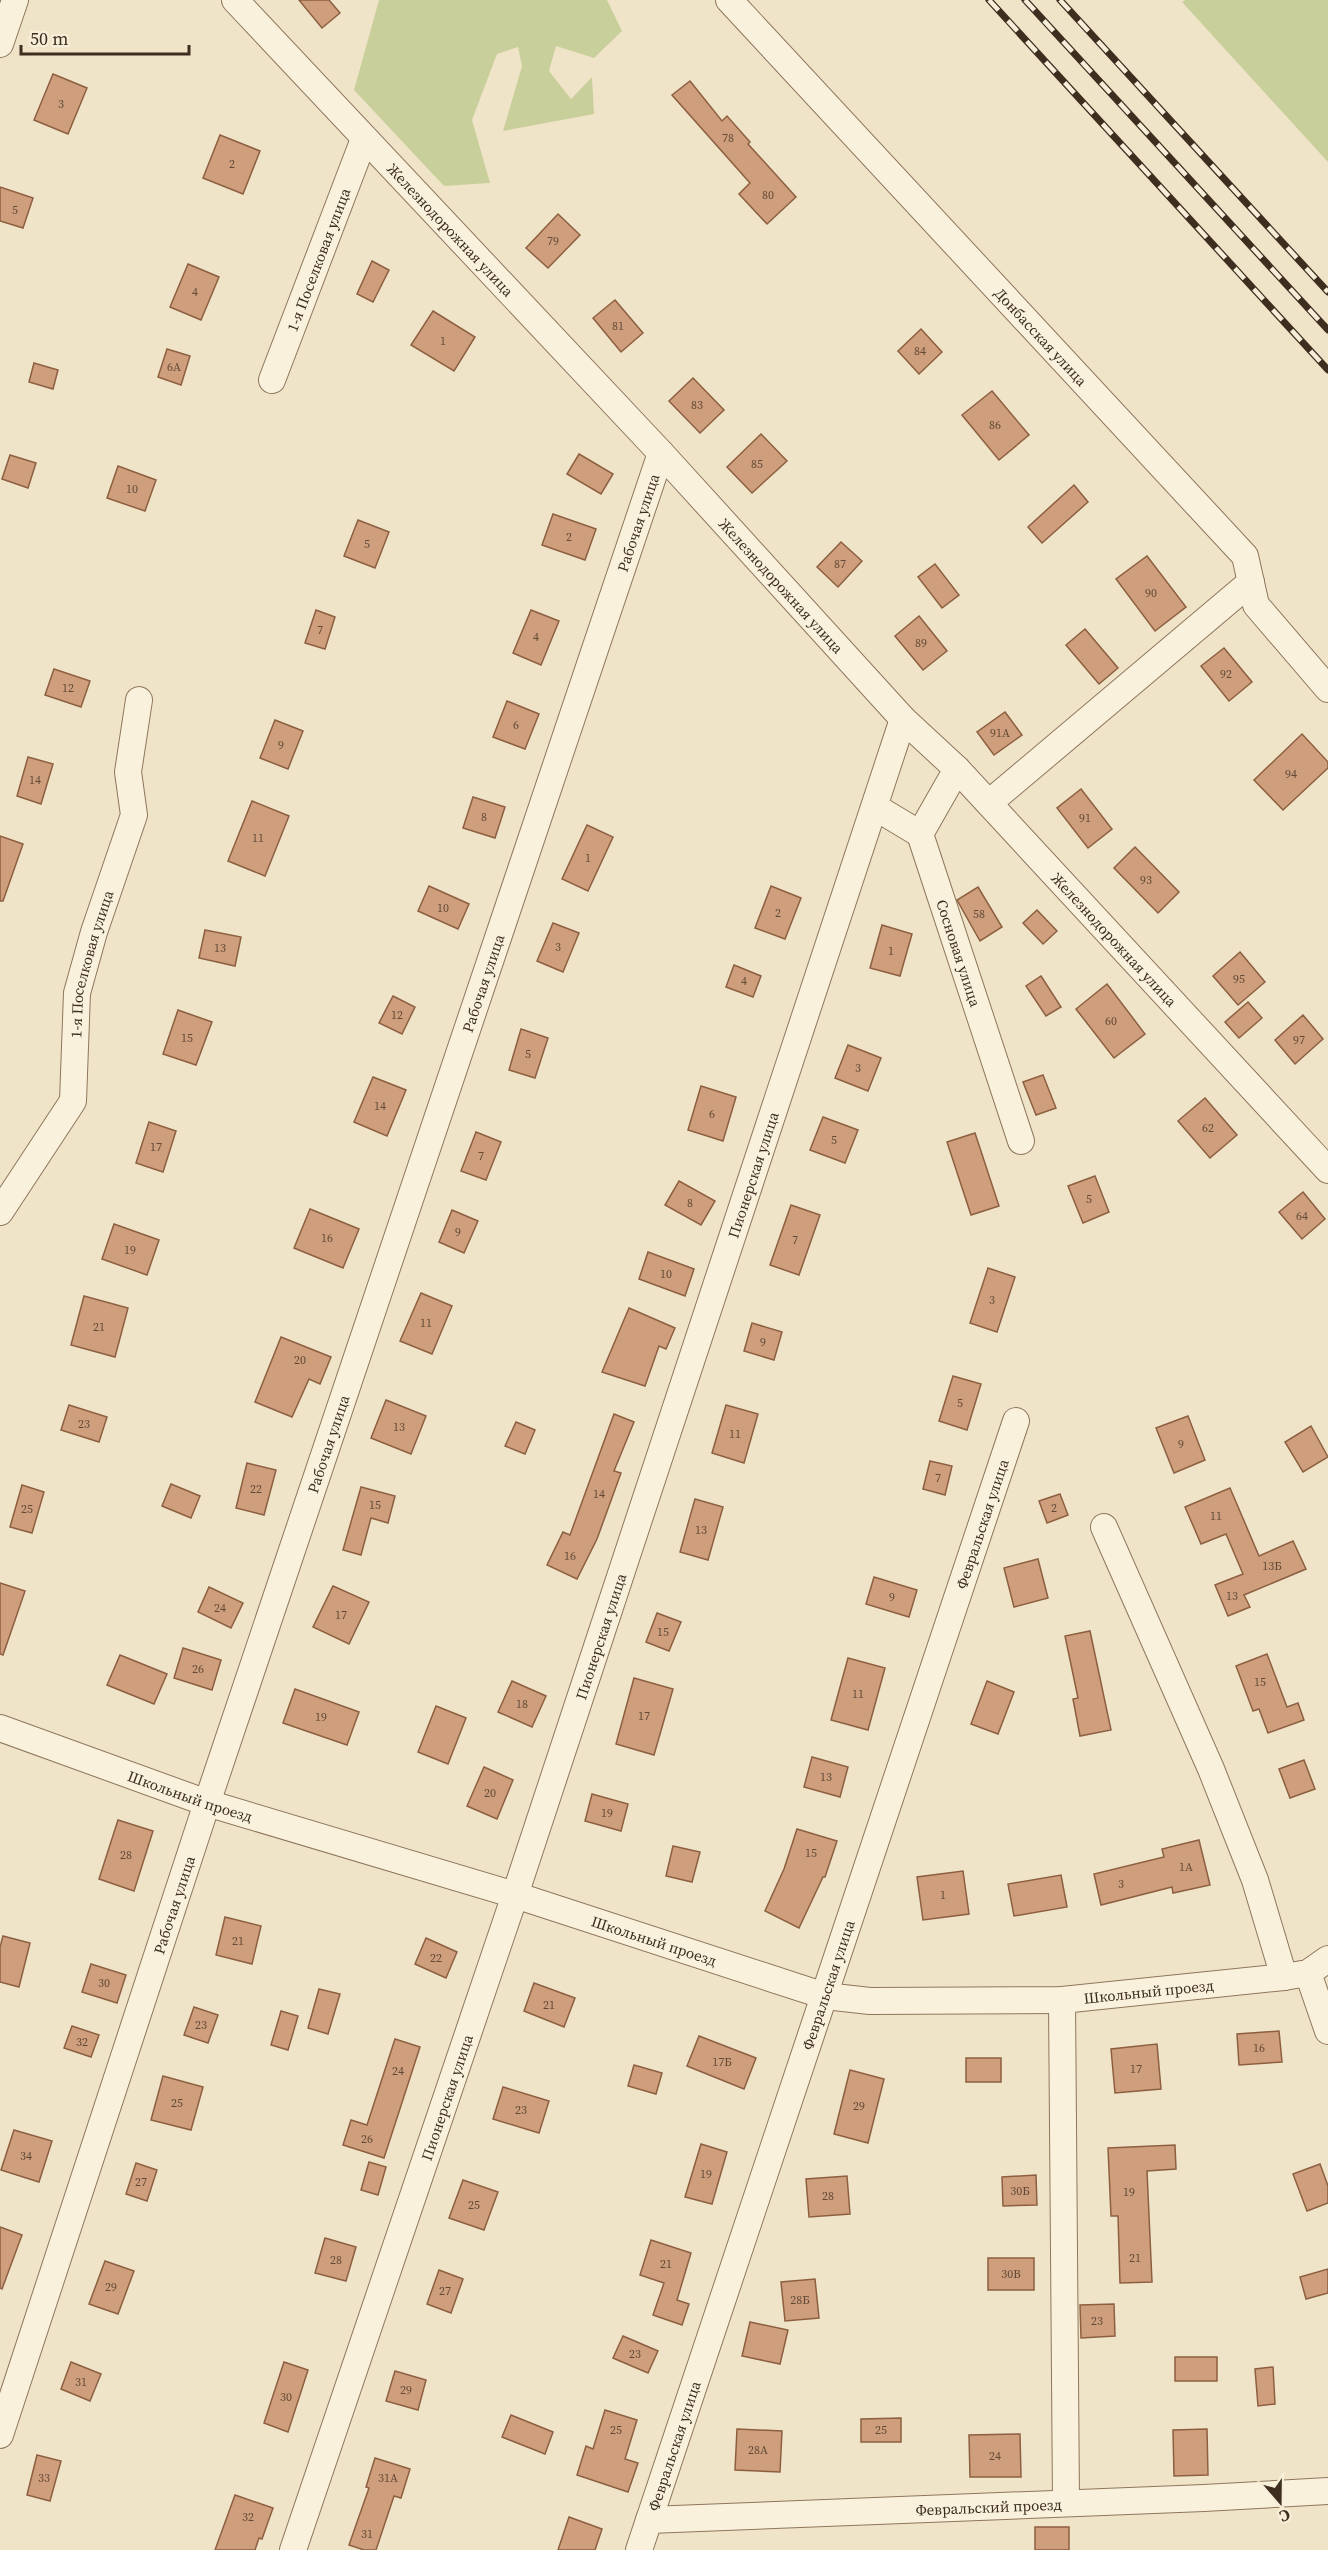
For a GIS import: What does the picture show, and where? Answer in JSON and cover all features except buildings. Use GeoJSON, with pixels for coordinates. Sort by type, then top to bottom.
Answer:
{"type":"FeatureCollection","features":[{"type":"Feature","properties":{"kind":"street"},"geometry":{"type":"LineString","coordinates":[[0,44],[15,0]]}},
{"type":"Feature","properties":{"kind":"street","name":"Железнодорожная улица"},"geometry":{"type":"LineString","coordinates":[[235,0],[661,453],[903,719],[957,769],[989,803],[1328,1170]]}},
{"type":"Feature","properties":{"kind":"street","name":"Донбасская улица"},"geometry":{"type":"LineString","coordinates":[[729,0],[1245,556],[1256,605],[1328,689]]}},
{"type":"Feature","properties":{"kind":"street","name":"1-я Поселковая улица"},"geometry":{"type":"LineString","coordinates":[[272,380],[364,139]]}},
{"type":"Feature","properties":{"kind":"street","name":"Рабочая улица"},"geometry":{"type":"LineString","coordinates":[[0,2435],[207,1803],[661,453]]}},
{"type":"Feature","properties":{"kind":"street"},"geometry":{"type":"LineString","coordinates":[[989,803],[1251,582]]}},
{"type":"Feature","properties":{"kind":"street","name":"1-я Поселковая улица"},"geometry":{"type":"LineString","coordinates":[[0,1212],[73,1101],[77,993],[94,932],[134,815],[128,772],[139,700]]}},
{"type":"Feature","properties":{"kind":"street","name":"Пионерская улица"},"geometry":{"type":"LineString","coordinates":[[293,2550],[515,1895],[903,719]]}},
{"type":"Feature","properties":{"kind":"street"},"geometry":{"type":"LineString","coordinates":[[875,807],[920,834],[957,769]]}},
{"type":"Feature","properties":{"kind":"street","name":"Сосновая улица"},"geometry":{"type":"LineString","coordinates":[[920,834],[1021,1141]]}},
{"type":"Feature","properties":{"kind":"street","name":"Февральская улица"},"geometry":{"type":"LineString","coordinates":[[639,2550],[1016,1421]]}},
{"type":"Feature","properties":{"kind":"street"},"geometry":{"type":"LineString","coordinates":[[1104,1527],[1211,1769],[1251,1869],[1307,1969],[1328,2031]]}},
{"type":"Feature","properties":{"kind":"street","name":"Школьный проезд"},"geometry":{"type":"LineString","coordinates":[[0,1728],[207,1803],[515,1895],[825,1996],[870,2001],[1062,2000],[1307,1969]]}},
{"type":"Feature","properties":{"kind":"street"},"geometry":{"type":"LineString","coordinates":[[1062,2000],[1066,2502]]}},
{"type":"Feature","properties":{"kind":"street","name":"Февральский проезд"},"geometry":{"type":"LineString","coordinates":[[649,2520],[1328,2491]]}},
{"type":"Feature","properties":{"kind":"green space"},"geometry":{"type":"Polygon","coordinates":[[[379,0],[607,0],[622,31],[594,58],[556,46],[549,71],[571,99],[592,77],[594,114],[503,131],[522,66],[518,47],[497,54],[472,120],[490,183],[444,186],[354,90],[379,0]]]}},
{"type":"Feature","properties":{"kind":"green space"},"geometry":{"type":"Polygon","coordinates":[[[1185,0],[1328,0],[1328,162],[1182,2],[1185,0]]]}},
{"type":"Feature","properties":{"kind":"railway"},"geometry":{"type":"LineString","coordinates":[[989,0],[1328,370]]}},
{"type":"Feature","properties":{"kind":"railway"},"geometry":{"type":"LineString","coordinates":[[1025,0],[1328,330]]}},
{"type":"Feature","properties":{"kind":"railway"},"geometry":{"type":"LineString","coordinates":[[1060,0],[1328,292]]}}]}
